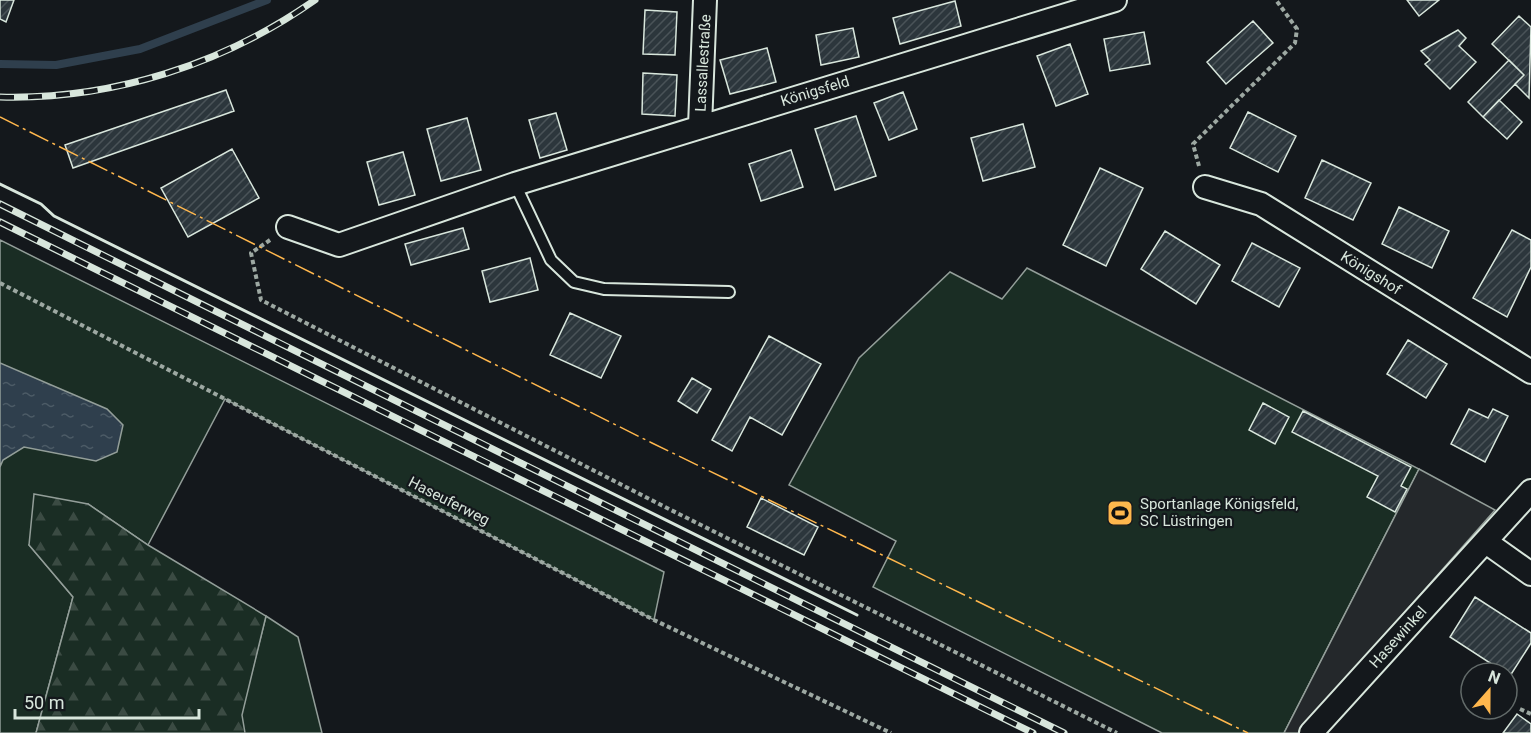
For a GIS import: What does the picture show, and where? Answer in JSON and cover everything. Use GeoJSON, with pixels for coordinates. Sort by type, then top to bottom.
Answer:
{"type":"FeatureCollection","features":[{"type":"Feature","properties":{"kind":"street","name":"Lassallestraße"},"geometry":{"type":"LineString","coordinates":[[700,126],[705,0]]}},
{"type":"Feature","properties":{"kind":"street","name":"Königsfeld"},"geometry":{"type":"LineString","coordinates":[[288,227],[339,246],[515,184],[1115,0]]}},
{"type":"Feature","properties":{"kind":"street","name":"Königshof"},"geometry":{"type":"LineString","coordinates":[[1205,187],[1261,204],[1531,372]]}},
{"type":"Feature","properties":{"kind":"street","name":"Hasewinkel"},"geometry":{"type":"LineString","coordinates":[[1311,733],[1531,491]]}},
{"type":"Feature","properties":{"kind":"street"},"geometry":{"type":"LineString","coordinates":[[1486,542],[1531,574]]}},
{"type":"Feature","properties":{"kind":"lane"},"geometry":{"type":"LineString","coordinates":[[515,184],[551,260],[574,282],[604,289],[729,292]]}},
{"type":"Feature","properties":{"kind":"path"},"geometry":{"type":"LineString","coordinates":[[1205,187],[1193,144],[1296,43],[1297,29],[1276,0]]}},
{"type":"Feature","properties":{"kind":"path"},"geometry":{"type":"LineString","coordinates":[[288,227],[251,253],[261,300],[665,507],[1117,733]]}},
{"type":"Feature","properties":{"kind":"path","name":"Haseuferweg"},"geometry":{"type":"LineString","coordinates":[[0,283],[654,620],[891,733]]}},
{"type":"Feature","properties":{"kind":"path"},"geometry":{"type":"LineString","coordinates":[[1520,709],[1531,714]]}},
{"type":"Feature","properties":{"kind":"green space"},"geometry":{"type":"Polygon","coordinates":[[[0,240],[664,572],[654,620],[225,399],[148,545],[88,504],[29,545],[73,597],[36,733],[0,733],[0,240]]]}},
{"type":"Feature","properties":{"kind":"green space","name":"Sportanlage Königsfeld, SC Lüstringen"},"geometry":{"type":"Polygon","coordinates":[[[1027,268],[1419,469],[1284,733],[1162,733],[873,587],[896,541],[789,485],[859,358],[950,272],[1002,299],[1027,268]]]}},
{"type":"Feature","properties":{"kind":"green space"},"geometry":{"type":"Polygon","coordinates":[[[34,494],[88,504],[148,545],[266,616],[242,715],[245,733],[36,733],[73,597],[29,545],[34,494]]]}},
{"type":"Feature","properties":{"kind":"green space"},"geometry":{"type":"Polygon","coordinates":[[[266,616],[298,637],[322,733],[244,733],[241,715],[266,616]]]}},
{"type":"Feature","properties":{"kind":"shaded area"},"geometry":{"type":"Polygon","coordinates":[[[1419,469],[1495,510],[1298,733],[1284,733],[1419,469]]]}},
{"type":"Feature","properties":{"kind":"water"},"geometry":{"type":"Polygon","coordinates":[[[0,363],[107,409],[123,425],[117,452],[96,461],[24,447],[3,460],[0,467],[0,363]]]}},
{"type":"Feature","properties":{"kind":"building"},"geometry":{"type":"Polygon","coordinates":[[[0,0],[14,0],[6,22],[0,19],[0,0]]]}},
{"type":"Feature","properties":{"kind":"building"},"geometry":{"type":"Polygon","coordinates":[[[1407,0],[1439,0],[1419,16],[1407,0]]]}},
{"type":"Feature","properties":{"kind":"building"},"geometry":{"type":"Polygon","coordinates":[[[955,1],[961,26],[900,44],[893,18],[955,1]]]}},
{"type":"Feature","properties":{"kind":"building"},"geometry":{"type":"Polygon","coordinates":[[[645,10],[677,12],[675,55],[643,54],[645,10]]]}},
{"type":"Feature","properties":{"kind":"building"},"geometry":{"type":"Polygon","coordinates":[[[1519,16],[1531,27],[1529,98],[1515,84],[1524,75],[1492,44],[1519,16]]]}},
{"type":"Feature","properties":{"kind":"building"},"geometry":{"type":"Polygon","coordinates":[[[1253,21],[1273,43],[1226,84],[1207,62],[1253,21]]]}},
{"type":"Feature","properties":{"kind":"building"},"geometry":{"type":"Polygon","coordinates":[[[853,28],[859,57],[821,65],[816,35],[853,28]]]}},
{"type":"Feature","properties":{"kind":"building"},"geometry":{"type":"Polygon","coordinates":[[[1458,30],[1466,38],[1459,46],[1476,62],[1450,89],[1425,64],[1430,60],[1421,51],[1458,30]]]}},
{"type":"Feature","properties":{"kind":"building"},"geometry":{"type":"Polygon","coordinates":[[[1144,32],[1150,64],[1110,71],[1104,39],[1144,32]]]}},
{"type":"Feature","properties":{"kind":"building"},"geometry":{"type":"Polygon","coordinates":[[[1070,44],[1088,94],[1056,106],[1037,56],[1070,44]]]}},
{"type":"Feature","properties":{"kind":"building"},"geometry":{"type":"Polygon","coordinates":[[[767,48],[776,82],[730,94],[720,60],[767,48]]]}},
{"type":"Feature","properties":{"kind":"building"},"geometry":{"type":"Polygon","coordinates":[[[1509,60],[1524,75],[1483,117],[1468,102],[1509,60]]]}},
{"type":"Feature","properties":{"kind":"building"},"geometry":{"type":"Polygon","coordinates":[[[643,73],[677,75],[675,116],[642,114],[643,73]]]}},
{"type":"Feature","properties":{"kind":"building"},"geometry":{"type":"Polygon","coordinates":[[[226,90],[234,111],[73,168],[65,145],[226,90]]]}},
{"type":"Feature","properties":{"kind":"building"},"geometry":{"type":"Polygon","coordinates":[[[903,92],[917,129],[889,140],[874,103],[903,92]]]}},
{"type":"Feature","properties":{"kind":"building"},"geometry":{"type":"Polygon","coordinates":[[[1499,100],[1522,122],[1507,139],[1483,117],[1499,100]]]}},
{"type":"Feature","properties":{"kind":"building"},"geometry":{"type":"Polygon","coordinates":[[[1248,112],[1296,136],[1278,172],[1230,148],[1248,112]]]}},
{"type":"Feature","properties":{"kind":"building"},"geometry":{"type":"Polygon","coordinates":[[[556,113],[567,150],[540,158],[529,120],[556,113]]]}},
{"type":"Feature","properties":{"kind":"building"},"geometry":{"type":"Polygon","coordinates":[[[856,116],[876,176],[835,190],[815,129],[856,116]]]}},
{"type":"Feature","properties":{"kind":"building"},"geometry":{"type":"Polygon","coordinates":[[[467,118],[481,170],[441,181],[427,129],[467,118]]]}},
{"type":"Feature","properties":{"kind":"building"},"geometry":{"type":"Polygon","coordinates":[[[1023,124],[1035,167],[983,181],[971,138],[1023,124]]]}},
{"type":"Feature","properties":{"kind":"building"},"geometry":{"type":"Polygon","coordinates":[[[232,149],[259,198],[188,237],[161,188],[232,149]]]}},
{"type":"Feature","properties":{"kind":"building"},"geometry":{"type":"Polygon","coordinates":[[[791,150],[803,187],[761,201],[749,164],[791,150]]]}},
{"type":"Feature","properties":{"kind":"building"},"geometry":{"type":"Polygon","coordinates":[[[403,152],[415,195],[379,205],[367,162],[403,152]]]}},
{"type":"Feature","properties":{"kind":"building"},"geometry":{"type":"Polygon","coordinates":[[[1322,160],[1371,183],[1353,220],[1305,198],[1322,160]]]}},
{"type":"Feature","properties":{"kind":"building"},"geometry":{"type":"Polygon","coordinates":[[[1100,168],[1143,188],[1106,266],[1063,245],[1100,168]]]}},
{"type":"Feature","properties":{"kind":"building"},"geometry":{"type":"Polygon","coordinates":[[[1399,207],[1449,231],[1432,268],[1382,244],[1399,207]]]}},
{"type":"Feature","properties":{"kind":"building"},"geometry":{"type":"Polygon","coordinates":[[[463,228],[469,249],[411,265],[405,244],[463,228]]]}},
{"type":"Feature","properties":{"kind":"building"},"geometry":{"type":"Polygon","coordinates":[[[1512,230],[1531,240],[1531,267],[1507,317],[1473,298],[1512,230]]]}},
{"type":"Feature","properties":{"kind":"building"},"geometry":{"type":"Polygon","coordinates":[[[1165,231],[1220,265],[1196,304],[1141,269],[1165,231]]]}},
{"type":"Feature","properties":{"kind":"building"},"geometry":{"type":"Polygon","coordinates":[[[1252,243],[1300,268],[1279,307],[1232,281],[1252,243]]]}},
{"type":"Feature","properties":{"kind":"building"},"geometry":{"type":"Polygon","coordinates":[[[530,258],[538,290],[490,302],[482,271],[530,258]]]}},
{"type":"Feature","properties":{"kind":"building"},"geometry":{"type":"Polygon","coordinates":[[[570,313],[621,336],[601,378],[550,355],[570,313]]]}},
{"type":"Feature","properties":{"kind":"building"},"geometry":{"type":"Polygon","coordinates":[[[769,336],[821,364],[782,435],[750,417],[732,451],[712,440],[769,336]]]}},
{"type":"Feature","properties":{"kind":"building"},"geometry":{"type":"Polygon","coordinates":[[[1408,340],[1447,364],[1426,398],[1387,374],[1408,340]]]}},
{"type":"Feature","properties":{"kind":"building"},"geometry":{"type":"Polygon","coordinates":[[[692,378],[711,389],[697,413],[678,401],[692,378]]]}},
{"type":"Feature","properties":{"kind":"building"},"geometry":{"type":"Polygon","coordinates":[[[1263,403],[1289,417],[1275,444],[1249,430],[1263,403]]]}},
{"type":"Feature","properties":{"kind":"building"},"geometry":{"type":"Polygon","coordinates":[[[1469,409],[1488,418],[1493,409],[1508,416],[1485,462],[1451,444],[1469,409]]]}},
{"type":"Feature","properties":{"kind":"building"},"geometry":{"type":"Polygon","coordinates":[[[1303,411],[1411,467],[1401,486],[1407,489],[1395,512],[1367,497],[1378,476],[1292,432],[1303,411]]]}},
{"type":"Feature","properties":{"kind":"building"},"geometry":{"type":"Polygon","coordinates":[[[761,498],[818,527],[804,555],[747,527],[761,498]]]}},
{"type":"Feature","properties":{"kind":"building"},"geometry":{"type":"Polygon","coordinates":[[[1475,597],[1531,633],[1531,643],[1519,662],[1487,661],[1450,637],[1475,597]]]}},
{"type":"Feature","properties":{"kind":"building"},"geometry":{"type":"Polygon","coordinates":[[[1519,715],[1531,724],[1531,733],[1503,733],[1512,721],[1519,721],[1519,715]]]}},
{"type":"Feature","properties":{"kind":"waterway"},"geometry":{"type":"LineString","coordinates":[[0,64],[56,65],[140,49],[267,0]]}},
{"type":"Feature","properties":{"kind":"railway"},"geometry":{"type":"LineString","coordinates":[[0,97],[84,92],[125,85],[165,74],[243,43],[280,23],[315,0]]}},
{"type":"Feature","properties":{"kind":"railway"},"geometry":{"type":"LineString","coordinates":[[0,204],[1064,733]]}},
{"type":"Feature","properties":{"kind":"railway"},"geometry":{"type":"LineString","coordinates":[[0,222],[1033,733]]}},
{"type":"Feature","properties":{"kind":"wall"},"geometry":{"type":"LineString","coordinates":[[0,184],[41,204],[54,216],[857,615]]}},
{"type":"Feature","properties":{"kind":"power"},"geometry":{"type":"LineString","coordinates":[[0,117],[652,443],[1248,733]]}},
{"type":"Feature","properties":{"kind":"place","name":"Sportanlage Königsfeld, SC Lüstringen"},"geometry":{"type":"Point","coordinates":[1120,513]}}]}
